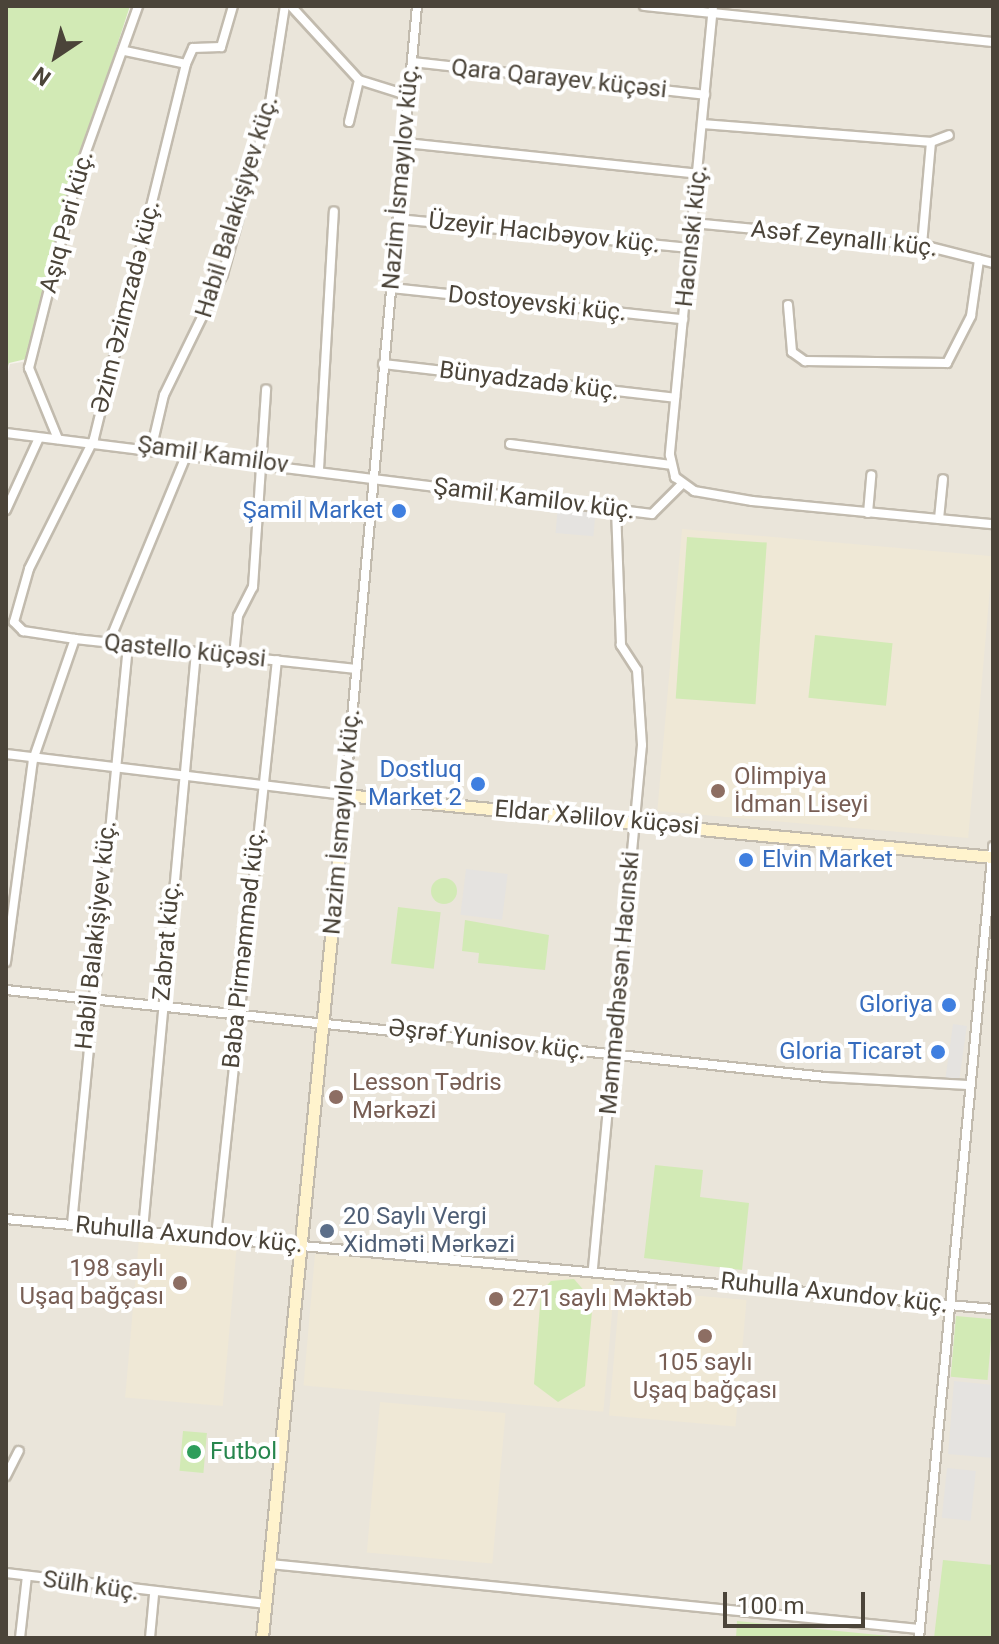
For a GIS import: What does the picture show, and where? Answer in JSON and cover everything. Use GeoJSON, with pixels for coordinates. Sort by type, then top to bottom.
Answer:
{"type":"FeatureCollection","features":[{"type":"Feature","properties":{"kind":"street","name":"Aşıq Pəri küç."},"geometry":{"type":"LineString","coordinates":[[58,439],[29,368],[78,174],[125,51],[138,6]]}},
{"type":"Feature","properties":{"kind":"street"},"geometry":{"type":"LineString","coordinates":[[125,51],[186,64],[193,48],[221,47],[233,6]]}},
{"type":"Feature","properties":{"kind":"street"},"geometry":{"type":"LineString","coordinates":[[288,6],[359,80],[410,96]]}},
{"type":"Feature","properties":{"kind":"street","name":"Habil Balakişiyev küç."},"geometry":{"type":"LineString","coordinates":[[152,446],[164,395],[223,274],[272,96],[288,6]]}},
{"type":"Feature","properties":{"kind":"street","name":"Nazim İsmayılov küç."},"geometry":{"type":"LineString","coordinates":[[262,1638],[324,1021],[371,478],[417,6]]}},
{"type":"Feature","properties":{"kind":"street"},"geometry":{"type":"LineString","coordinates":[[644,6],[713,10],[993,42]]}},
{"type":"Feature","properties":{"kind":"street","name":"Hacınski küç."},"geometry":{"type":"LineString","coordinates":[[671,465],[713,10]]}},
{"type":"Feature","properties":{"kind":"street","name":"Qara Qarayev küçəsi"},"geometry":{"type":"LineString","coordinates":[[412,62],[705,95]]}},
{"type":"Feature","properties":{"kind":"street","name":"Əzim Əzimzadə küç."},"geometry":{"type":"LineString","coordinates":[[16,626],[29,569],[94,439],[186,64]]}},
{"type":"Feature","properties":{"kind":"street"},"geometry":{"type":"LineString","coordinates":[[349,122],[359,80]]}},
{"type":"Feature","properties":{"kind":"street"},"geometry":{"type":"LineString","coordinates":[[703,124],[931,142],[949,135]]}},
{"type":"Feature","properties":{"kind":"street"},"geometry":{"type":"LineString","coordinates":[[922,245],[931,142]]}},
{"type":"Feature","properties":{"kind":"street"},"geometry":{"type":"LineString","coordinates":[[405,143],[698,174]]}},
{"type":"Feature","properties":{"kind":"street"},"geometry":{"type":"LineString","coordinates":[[319,469],[334,211]]}},
{"type":"Feature","properties":{"kind":"street","name":"Üzeyir Hacıbəyov küç."},"geometry":{"type":"LineString","coordinates":[[398,219],[690,248]]}},
{"type":"Feature","properties":{"kind":"street","name":"Asəf Zeynallı küç."},"geometry":{"type":"LineString","coordinates":[[693,223],[922,245],[993,263]]}},
{"type":"Feature","properties":{"kind":"street"},"geometry":{"type":"LineString","coordinates":[[788,305],[792,352],[805,361],[947,363],[971,316],[979,260]]}},
{"type":"Feature","properties":{"kind":"street","name":"Dostoyevski küç."},"geometry":{"type":"LineString","coordinates":[[391,288],[683,319]]}},
{"type":"Feature","properties":{"kind":"street","name":"Bünyadzadə küç."},"geometry":{"type":"LineString","coordinates":[[383,364],[675,398]]}},
{"type":"Feature","properties":{"kind":"street"},"geometry":{"type":"LineString","coordinates":[[234,656],[238,616],[253,587],[266,389]]}},
{"type":"Feature","properties":{"kind":"street","name":"Şamil Kamilov"},"geometry":{"type":"LineString","coordinates":[[6,433],[152,446],[371,478]]}},
{"type":"Feature","properties":{"kind":"street"},"geometry":{"type":"LineString","coordinates":[[6,510],[39,438]]}},
{"type":"Feature","properties":{"kind":"street"},"geometry":{"type":"LineString","coordinates":[[510,444],[671,465],[682,484],[737,499],[993,524]]}},
{"type":"Feature","properties":{"kind":"street"},"geometry":{"type":"LineString","coordinates":[[109,642],[188,451]]}},
{"type":"Feature","properties":{"kind":"street"},"geometry":{"type":"LineString","coordinates":[[868,513],[871,475]]}},
{"type":"Feature","properties":{"kind":"street","name":"Şamil Kamilov küç."},"geometry":{"type":"LineString","coordinates":[[371,478],[659,514],[682,484]]}},
{"type":"Feature","properties":{"kind":"street"},"geometry":{"type":"LineString","coordinates":[[939,519],[943,479]]}},
{"type":"Feature","properties":{"kind":"street","name":"Məmmədhəsən Hacınski"},"geometry":{"type":"LineString","coordinates":[[593,1268],[642,745],[637,670],[621,645],[616,511]]}},
{"type":"Feature","properties":{"kind":"street","name":"Qastello küçəsi"},"geometry":{"type":"LineString","coordinates":[[16,626],[75,639],[128,646],[356,669]]}},
{"type":"Feature","properties":{"kind":"street"},"geometry":{"type":"LineString","coordinates":[[6,962],[33,760],[75,639]]}},
{"type":"Feature","properties":{"kind":"street","name":"Habil Balakişiyev küç."},"geometry":{"type":"LineString","coordinates":[[72,1224],[89,999],[128,646]]}},
{"type":"Feature","properties":{"kind":"street","name":"Zabrat küç."},"geometry":{"type":"LineString","coordinates":[[143,1230],[181,780],[196,652]]}},
{"type":"Feature","properties":{"kind":"street","name":"Baba Pirməmməd küç."},"geometry":{"type":"LineString","coordinates":[[216,1237],[236,1014],[277,660]]}},
{"type":"Feature","properties":{"kind":"street"},"geometry":{"type":"LineString","coordinates":[[6,754],[260,790],[345,795]]}},
{"type":"Feature","properties":{"kind":"street","name":"Eldar Xəlilov küçəsi"},"geometry":{"type":"LineString","coordinates":[[345,795],[992,853]]}},
{"type":"Feature","properties":{"kind":"street"},"geometry":{"type":"LineString","coordinates":[[270,1564],[919,1634],[992,853]]}},
{"type":"Feature","properties":{"kind":"street","name":"Əşrəf Yunisov küç."},"geometry":{"type":"LineString","coordinates":[[6,990],[324,1021],[613,1054],[968,1085]]}},
{"type":"Feature","properties":{"kind":"street","name":"Ruhulla Axundov küç."},"geometry":{"type":"LineString","coordinates":[[6,1219],[593,1268],[993,1309]]}},
{"type":"Feature","properties":{"kind":"street"},"geometry":{"type":"LineString","coordinates":[[6,1476],[19,1451]]}},
{"type":"Feature","properties":{"kind":"street","name":"Sülh küç."},"geometry":{"type":"LineString","coordinates":[[6,1573],[154,1595],[266,1604]]}},
{"type":"Feature","properties":{"kind":"street","name":"Sülh küç."},"geometry":{"type":"LineString","coordinates":[[20,1638],[27,1576]]}},
{"type":"Feature","properties":{"kind":"street","name":"Sülh küç."},"geometry":{"type":"LineString","coordinates":[[150,1638],[154,1595]]}},
{"type":"Feature","properties":{"kind":"shaded area"},"geometry":{"type":"Polygon","coordinates":[[[142,6],[993,6],[993,1638],[6,1638],[6,379],[10,364],[34,360],[111,86],[142,6]]]}},
{"type":"Feature","properties":{"kind":"shaded area"},"geometry":{"type":"Polygon","coordinates":[[[558,505],[596,508],[593,536],[556,533],[558,505]]]}},
{"type":"Feature","properties":{"kind":"shaded area"},"geometry":{"type":"Polygon","coordinates":[[[682,529],[993,556],[968,838],[657,811],[682,529]]]}},
{"type":"Feature","properties":{"kind":"shaded area"},"geometry":{"type":"Polygon","coordinates":[[[466,869],[508,874],[502,920],[460,915],[466,869]]]}},
{"type":"Feature","properties":{"kind":"shaded area"},"geometry":{"type":"Polygon","coordinates":[[[953,1024],[967,1026],[959,1081],[945,1079],[953,1024]]]}},
{"type":"Feature","properties":{"kind":"shaded area"},"geometry":{"type":"Polygon","coordinates":[[[139,1239],[237,1248],[223,1406],[125,1397],[139,1239]]]}},
{"type":"Feature","properties":{"kind":"shaded area"},"geometry":{"type":"Polygon","coordinates":[[[315,1254],[615,1280],[603,1412],[303,1385],[315,1254]]]}},
{"type":"Feature","properties":{"kind":"shaded area"},"geometry":{"type":"Polygon","coordinates":[[[620,1289],[747,1300],[735,1427],[609,1416],[620,1289]]]}},
{"type":"Feature","properties":{"kind":"shaded area"},"geometry":{"type":"Polygon","coordinates":[[[954,1381],[993,1385],[993,1458],[948,1454],[954,1381]]]}},
{"type":"Feature","properties":{"kind":"shaded area"},"geometry":{"type":"Polygon","coordinates":[[[380,1402],[506,1413],[492,1563],[367,1552],[380,1402]]]}},
{"type":"Feature","properties":{"kind":"shaded area"},"geometry":{"type":"Polygon","coordinates":[[[947,1468],[976,1471],[971,1521],[942,1518],[947,1468]]]}},
{"type":"Feature","properties":{"kind":"green space"},"geometry":{"type":"Polygon","coordinates":[[[6,6],[130,6],[69,192],[26,359],[9,363],[6,372],[6,6]]]}},
{"type":"Feature","properties":{"kind":"green space"},"geometry":{"type":"Polygon","coordinates":[[[687,537],[767,543],[756,704],[676,699],[687,537]]]}},
{"type":"Feature","properties":{"kind":"green space"},"geometry":{"type":"Polygon","coordinates":[[[815,635],[893,643],[886,706],[808,698],[815,635]]]}},
{"type":"Feature","properties":{"kind":"green space"},"geometry":{"type":"Polygon","coordinates":[[[444,878],[453,882],[457,891],[453,900],[444,904],[435,900],[431,891],[435,882],[444,878]]]}},
{"type":"Feature","properties":{"kind":"green space"},"geometry":{"type":"Polygon","coordinates":[[[398,907],[441,912],[434,969],[391,964],[398,907]]]}},
{"type":"Feature","properties":{"kind":"green space"},"geometry":{"type":"Polygon","coordinates":[[[465,920],[549,935],[545,970],[478,963],[479,953],[462,951],[465,920]]]}},
{"type":"Feature","properties":{"kind":"green space"},"geometry":{"type":"Polygon","coordinates":[[[655,1165],[703,1170],[700,1197],[749,1203],[742,1270],[644,1258],[655,1165]]]}},
{"type":"Feature","properties":{"kind":"green space"},"geometry":{"type":"Polygon","coordinates":[[[574,1279],[593,1301],[585,1386],[558,1402],[534,1384],[541,1292],[551,1281],[574,1279]]]}},
{"type":"Feature","properties":{"kind":"green space"},"geometry":{"type":"Polygon","coordinates":[[[956,1316],[993,1319],[988,1380],[951,1377],[956,1316]]]}},
{"type":"Feature","properties":{"kind":"green space","name":"Futbol"},"geometry":{"type":"Polygon","coordinates":[[[183,1431],[207,1433],[203,1473],[180,1471],[183,1431]]]}},
{"type":"Feature","properties":{"kind":"green space"},"geometry":{"type":"Polygon","coordinates":[[[943,1560],[993,1565],[993,1638],[934,1638],[943,1560]]]}},
{"type":"Feature","properties":{"kind":"green space"},"geometry":{"type":"Polygon","coordinates":[[[737,1621],[899,1637],[899,1638],[736,1638],[737,1621]]]}},
{"type":"Feature","properties":{"kind":"place","name":"Şamil Market"},"geometry":{"type":"Point","coordinates":[399,511]}},
{"type":"Feature","properties":{"kind":"place","name":"Dostluq Market 2"},"geometry":{"type":"Point","coordinates":[478,784]}},
{"type":"Feature","properties":{"kind":"place","name":"Olimpiya İdman Liseyi"},"geometry":{"type":"Point","coordinates":[718,791]}},
{"type":"Feature","properties":{"kind":"place","name":"Elvin Market"},"geometry":{"type":"Point","coordinates":[746,860]}},
{"type":"Feature","properties":{"kind":"place","name":"Gloriya"},"geometry":{"type":"Point","coordinates":[949,1005]}},
{"type":"Feature","properties":{"kind":"place","name":"Gloria Ticarət"},"geometry":{"type":"Point","coordinates":[938,1052]}},
{"type":"Feature","properties":{"kind":"place","name":"Lesson Tədris Mərkəzi"},"geometry":{"type":"Point","coordinates":[336,1097]}},
{"type":"Feature","properties":{"kind":"place","name":"20 Saylı Vergi Xidməti Mərkəzi"},"geometry":{"type":"Point","coordinates":[327,1231]}},
{"type":"Feature","properties":{"kind":"place","name":"198 saylı Uşaq bağçası"},"geometry":{"type":"Point","coordinates":[180,1283]}},
{"type":"Feature","properties":{"kind":"place","name":"271 saylı Məktəb"},"geometry":{"type":"Point","coordinates":[496,1299]}},
{"type":"Feature","properties":{"kind":"place","name":"105 saylı Uşaq bağçası"},"geometry":{"type":"Point","coordinates":[705,1336]}},
{"type":"Feature","properties":{"kind":"place","name":"Futbol"},"geometry":{"type":"Point","coordinates":[194,1452]}}]}
